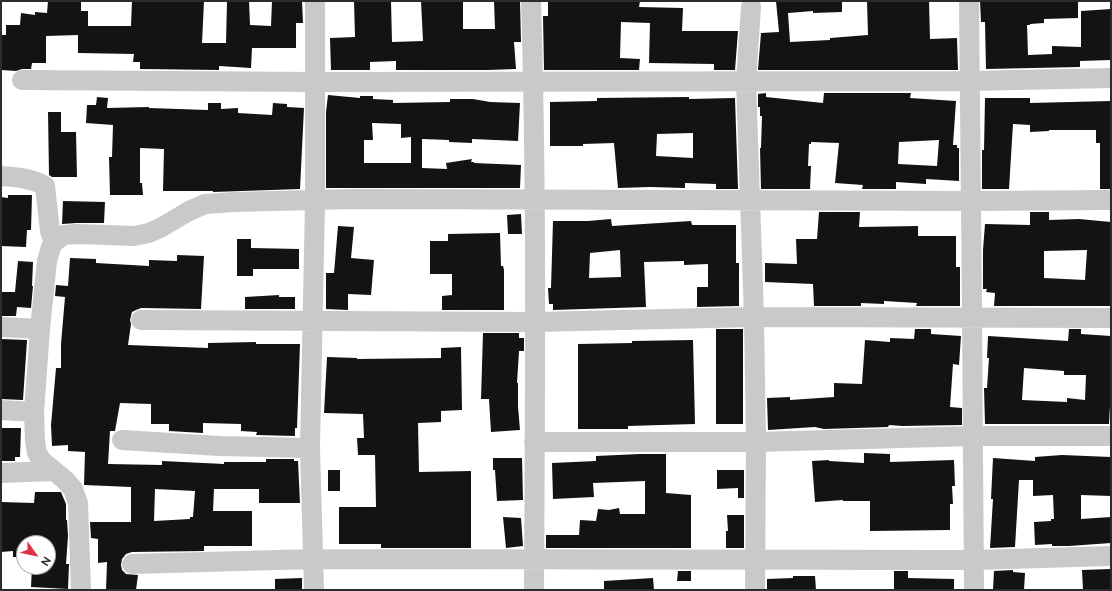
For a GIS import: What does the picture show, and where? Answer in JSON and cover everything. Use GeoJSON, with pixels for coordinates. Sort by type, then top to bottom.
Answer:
{"type":"FeatureCollection","features":[{"type":"Feature","properties":{"kind":"street"},"geometry":{"type":"LineString","coordinates":[[314,590],[310,448],[316,82],[315,1]]}},
{"type":"Feature","properties":{"kind":"street"},"geometry":{"type":"LineString","coordinates":[[531,1],[535,200],[534,590]]}},
{"type":"Feature","properties":{"kind":"street"},"geometry":{"type":"LineString","coordinates":[[969,1],[974,436],[974,590]]}},
{"type":"Feature","properties":{"kind":"street"},"geometry":{"type":"LineString","coordinates":[[752,8],[746,81],[754,317],[756,442],[755,590]]}},
{"type":"Feature","properties":{"kind":"street"},"geometry":{"type":"LineString","coordinates":[[22,80],[316,82],[970,81],[1111,78]]}},
{"type":"Feature","properties":{"kind":"street"},"geometry":{"type":"LineString","coordinates":[[1,176],[19,177],[37,181],[45,186],[50,231],[54,242]]}},
{"type":"Feature","properties":{"kind":"street"},"geometry":{"type":"LineString","coordinates":[[81,590],[78,503],[72,488],[42,461],[37,453],[35,441],[34,412],[47,261],[54,242],[64,235],[134,236],[149,233],[205,204],[234,202],[354,199],[750,201],[1111,200]]}},
{"type":"Feature","properties":{"kind":"street"},"geometry":{"type":"LineString","coordinates":[[141,320],[535,322],[754,317],[1111,318]]}},
{"type":"Feature","properties":{"kind":"street"},"geometry":{"type":"LineString","coordinates":[[1,327],[40,329]]}},
{"type":"Feature","properties":{"kind":"street"},"geometry":{"type":"LineString","coordinates":[[1,410],[34,412]]}},
{"type":"Feature","properties":{"kind":"street"},"geometry":{"type":"LineString","coordinates":[[534,442],[756,442],[974,436],[1111,436]]}},
{"type":"Feature","properties":{"kind":"street"},"geometry":{"type":"LineString","coordinates":[[122,440],[219,446],[310,448]]}},
{"type":"Feature","properties":{"kind":"street"},"geometry":{"type":"LineString","coordinates":[[1,473],[54,471]]}},
{"type":"Feature","properties":{"kind":"street"},"geometry":{"type":"LineString","coordinates":[[132,564],[313,559],[974,560],[1111,556]]}},
{"type":"Feature","properties":{"kind":"building"},"geometry":{"type":"Polygon","coordinates":[[[48,1],[81,1],[81,11],[88,11],[88,26],[131,26],[132,1],[204,1],[202,43],[226,43],[227,1],[249,1],[250,25],[271,26],[272,1],[302,1],[303,23],[296,23],[296,48],[252,48],[251,68],[219,66],[219,70],[140,69],[140,62],[133,62],[134,54],[78,53],[78,35],[46,36],[46,63],[32,63],[31,69],[16,71],[1,70],[1,35],[6,35],[6,25],[20,25],[21,13],[35,15],[35,12],[47,13],[48,1]]]}},
{"type":"Feature","properties":{"kind":"building"},"geometry":{"type":"Polygon","coordinates":[[[354,1],[391,1],[392,42],[423,41],[421,1],[463,1],[463,29],[495,29],[494,1],[520,1],[521,42],[514,42],[516,69],[396,70],[396,61],[370,62],[370,70],[331,70],[330,38],[355,37],[354,1]]]}},
{"type":"Feature","properties":{"kind":"building"},"geometry":{"type":"Polygon","coordinates":[[[548,1],[640,1],[639,7],[683,8],[682,31],[738,31],[735,70],[714,70],[714,64],[649,63],[650,23],[621,22],[620,58],[640,59],[639,70],[544,70],[543,16],[548,16],[548,1]]]}},
{"type":"Feature","properties":{"kind":"building"},"geometry":{"type":"Polygon","coordinates":[[[776,1],[842,1],[842,12],[813,13],[813,11],[788,13],[790,42],[830,40],[830,38],[868,35],[867,1],[929,1],[930,39],[957,38],[958,70],[758,70],[761,33],[779,32],[776,1]]]}},
{"type":"Feature","properties":{"kind":"building"},"geometry":{"type":"Polygon","coordinates":[[[980,1],[1078,1],[1078,18],[1044,19],[1044,23],[1027,25],[1028,55],[1052,54],[1052,46],[1081,47],[1081,11],[1111,9],[1111,60],[1080,61],[1080,67],[986,69],[985,22],[981,22],[980,1]]]}},
{"type":"Feature","properties":{"kind":"building"},"geometry":{"type":"Polygon","coordinates":[[[766,93],[766,97],[823,103],[824,93],[911,93],[910,98],[956,101],[953,145],[957,145],[957,148],[959,148],[959,181],[926,179],[926,184],[896,182],[896,189],[862,189],[863,185],[835,183],[839,143],[811,142],[811,144],[809,144],[808,166],[811,166],[810,189],[761,189],[760,148],[762,116],[760,116],[760,107],[758,107],[758,94],[766,93]],[[939,140],[899,142],[898,164],[937,166],[939,140]]]}},
{"type":"Feature","properties":{"kind":"building"},"geometry":{"type":"Polygon","coordinates":[[[328,95],[360,98],[360,96],[373,96],[373,99],[393,100],[393,103],[450,102],[450,99],[473,99],[490,102],[520,103],[518,141],[472,139],[472,143],[422,139],[422,168],[447,169],[446,163],[472,159],[471,162],[474,163],[521,165],[520,188],[326,188],[326,112],[328,95]],[[372,123],[373,140],[364,140],[364,163],[411,163],[411,137],[401,138],[401,124],[372,123]]]}},
{"type":"Feature","properties":{"kind":"building"},"geometry":{"type":"Polygon","coordinates":[[[97,97],[108,98],[107,108],[149,107],[208,110],[208,103],[221,103],[221,109],[238,108],[238,113],[272,115],[273,103],[287,104],[287,107],[304,108],[300,189],[213,192],[163,191],[164,149],[140,148],[140,183],[142,183],[143,195],[110,195],[109,157],[112,157],[113,125],[86,123],[87,105],[96,105],[97,97]]]}},
{"type":"Feature","properties":{"kind":"building"},"geometry":{"type":"Polygon","coordinates":[[[597,98],[735,98],[738,189],[716,189],[716,184],[685,183],[685,188],[618,188],[614,143],[583,144],[583,146],[550,146],[550,102],[597,101],[597,98]],[[693,133],[657,134],[656,156],[693,158],[693,133]]]}},
{"type":"Feature","properties":{"kind":"building"},"geometry":{"type":"Polygon","coordinates":[[[985,98],[1030,98],[1030,103],[1111,101],[1111,189],[1100,189],[1100,143],[1096,143],[1096,130],[1049,130],[1030,132],[1030,125],[1013,124],[1009,189],[982,189],[982,150],[984,150],[985,98]]]}},
{"type":"Feature","properties":{"kind":"building"},"geometry":{"type":"Polygon","coordinates":[[[48,112],[61,112],[61,132],[76,132],[77,177],[52,177],[49,175],[48,112]]]}},
{"type":"Feature","properties":{"kind":"building"},"geometry":{"type":"Polygon","coordinates":[[[8,195],[32,195],[31,230],[27,230],[26,247],[1,246],[1,197],[8,198],[8,195]]]}},
{"type":"Feature","properties":{"kind":"building"},"geometry":{"type":"Polygon","coordinates":[[[63,201],[105,202],[104,223],[62,224],[63,201]]]}},
{"type":"Feature","properties":{"kind":"building"},"geometry":{"type":"Polygon","coordinates":[[[819,212],[860,212],[859,227],[918,226],[918,236],[956,236],[956,267],[960,267],[960,306],[916,306],[917,303],[884,301],[884,304],[861,303],[861,306],[814,306],[813,284],[765,282],[765,263],[797,264],[796,239],[817,239],[819,212]]]}},
{"type":"Feature","properties":{"kind":"building"},"geometry":{"type":"Polygon","coordinates":[[[1030,212],[1049,212],[1049,220],[1079,219],[1111,222],[1110,306],[994,306],[995,293],[986,292],[987,289],[983,289],[985,224],[1030,225],[1030,212]],[[1087,250],[1044,251],[1044,278],[1085,280],[1087,250]]]}},
{"type":"Feature","properties":{"kind":"building"},"geometry":{"type":"Polygon","coordinates":[[[521,214],[522,234],[508,234],[507,215],[521,214]]]}},
{"type":"Feature","properties":{"kind":"building"},"geometry":{"type":"Polygon","coordinates":[[[611,219],[612,226],[691,221],[692,225],[736,225],[736,263],[739,263],[739,306],[697,307],[697,287],[708,287],[708,264],[684,265],[684,261],[644,262],[646,307],[553,310],[553,304],[549,304],[548,288],[551,288],[553,221],[588,221],[611,219]],[[620,250],[590,253],[589,278],[621,277],[620,250]]]}},
{"type":"Feature","properties":{"kind":"building"},"geometry":{"type":"Polygon","coordinates":[[[338,226],[354,227],[351,258],[374,260],[371,295],[348,294],[348,310],[326,309],[326,273],[334,273],[338,226]]]}},
{"type":"Feature","properties":{"kind":"building"},"geometry":{"type":"Polygon","coordinates":[[[500,233],[501,266],[503,266],[504,270],[504,310],[442,310],[442,296],[452,295],[452,274],[430,274],[430,241],[448,241],[448,234],[500,233]]]}},
{"type":"Feature","properties":{"kind":"building"},"geometry":{"type":"Polygon","coordinates":[[[237,239],[251,239],[251,248],[299,249],[299,269],[253,269],[253,276],[237,276],[237,239]]]}},
{"type":"Feature","properties":{"kind":"building"},"geometry":{"type":"Polygon","coordinates":[[[177,255],[204,256],[201,309],[141,308],[136,310],[132,312],[130,320],[131,324],[128,345],[208,348],[208,343],[256,342],[256,344],[300,344],[297,428],[295,428],[295,436],[256,435],[257,432],[241,431],[241,424],[203,423],[203,433],[169,431],[169,424],[151,424],[151,404],[120,403],[115,431],[110,431],[108,464],[162,465],[162,461],[224,464],[224,462],[266,462],[266,459],[294,459],[294,461],[298,461],[300,503],[259,503],[259,489],[214,489],[213,511],[252,511],[252,546],[204,546],[204,551],[132,552],[126,554],[122,559],[121,565],[122,570],[126,574],[138,575],[136,590],[106,590],[107,562],[98,563],[98,539],[91,538],[90,522],[131,522],[131,487],[84,485],[85,452],[68,451],[68,445],[52,446],[51,425],[56,368],[61,368],[61,344],[65,297],[55,296],[56,285],[68,286],[70,258],[96,259],[96,263],[149,266],[149,260],[177,261],[177,255]],[[155,489],[154,521],[190,519],[190,517],[193,517],[195,491],[155,489]]]}},
{"type":"Feature","properties":{"kind":"building"},"geometry":{"type":"Polygon","coordinates":[[[18,261],[33,262],[31,308],[17,307],[16,316],[1,316],[1,292],[15,292],[18,261]]]}},
{"type":"Feature","properties":{"kind":"building"},"geometry":{"type":"Polygon","coordinates":[[[279,295],[279,297],[295,297],[295,309],[245,309],[245,297],[279,295]]]}},
{"type":"Feature","properties":{"kind":"building"},"geometry":{"type":"Polygon","coordinates":[[[716,329],[743,329],[743,424],[716,424],[716,329]]]}},
{"type":"Feature","properties":{"kind":"building"},"geometry":{"type":"Polygon","coordinates":[[[915,329],[931,329],[931,334],[961,336],[959,365],[953,364],[950,407],[962,408],[962,425],[889,425],[888,427],[824,429],[815,427],[768,430],[767,398],[790,397],[790,400],[834,397],[834,383],[862,384],[865,340],[890,342],[890,338],[914,339],[915,329]]]}},
{"type":"Feature","properties":{"kind":"building"},"geometry":{"type":"Polygon","coordinates":[[[1069,329],[1081,329],[1081,334],[1111,336],[1109,424],[985,424],[984,388],[987,388],[989,358],[987,358],[988,336],[1068,341],[1069,329]],[[1024,368],[1022,400],[1067,402],[1067,398],[1085,400],[1086,375],[1064,375],[1064,371],[1024,368]]]}},
{"type":"Feature","properties":{"kind":"building"},"geometry":{"type":"Polygon","coordinates":[[[483,333],[519,333],[519,338],[524,338],[524,351],[519,351],[517,383],[520,430],[491,432],[489,399],[481,399],[483,333]]]}},
{"type":"Feature","properties":{"kind":"building"},"geometry":{"type":"Polygon","coordinates":[[[1,339],[27,340],[23,400],[1,399],[1,339]]]}},
{"type":"Feature","properties":{"kind":"building"},"geometry":{"type":"Polygon","coordinates":[[[693,340],[695,424],[628,426],[628,429],[578,429],[578,344],[693,340]]]}},
{"type":"Feature","properties":{"kind":"building"},"geometry":{"type":"Polygon","coordinates":[[[461,347],[462,410],[441,411],[441,422],[418,423],[419,472],[471,471],[471,548],[381,548],[381,544],[339,544],[339,507],[376,507],[375,455],[358,455],[357,438],[364,438],[363,414],[324,413],[327,357],[357,359],[441,358],[441,348],[461,347]]]}},
{"type":"Feature","properties":{"kind":"building"},"geometry":{"type":"Polygon","coordinates":[[[1,428],[21,428],[20,457],[15,457],[15,461],[1,461],[1,428]]]}},
{"type":"Feature","properties":{"kind":"building"},"geometry":{"type":"Polygon","coordinates":[[[864,453],[890,454],[890,462],[954,460],[955,486],[952,486],[953,504],[950,504],[950,530],[870,531],[870,501],[843,500],[815,502],[812,461],[829,460],[864,463],[864,453]]]}},
{"type":"Feature","properties":{"kind":"building"},"geometry":{"type":"Polygon","coordinates":[[[666,454],[666,493],[691,495],[691,548],[546,548],[546,535],[579,535],[580,520],[596,521],[598,509],[609,510],[619,508],[620,514],[645,514],[645,481],[593,483],[594,497],[553,499],[552,463],[596,461],[596,456],[666,454]]]}},
{"type":"Feature","properties":{"kind":"building"},"geometry":{"type":"Polygon","coordinates":[[[1062,455],[1111,457],[1111,496],[1081,495],[1081,519],[1111,517],[1111,543],[1069,546],[1052,546],[1052,544],[1035,545],[1034,522],[1051,521],[1051,519],[1054,519],[1053,495],[1033,496],[1033,480],[1019,480],[1015,547],[990,548],[993,499],[991,499],[993,458],[1035,461],[1035,457],[1062,455]]]}},
{"type":"Feature","properties":{"kind":"building"},"geometry":{"type":"Polygon","coordinates":[[[493,458],[522,458],[523,500],[497,501],[493,458]]]}},
{"type":"Feature","properties":{"kind":"building"},"geometry":{"type":"Polygon","coordinates":[[[328,470],[340,470],[340,491],[328,491],[328,470]]]}},
{"type":"Feature","properties":{"kind":"building"},"geometry":{"type":"Polygon","coordinates":[[[717,470],[744,470],[744,498],[738,498],[738,488],[717,489],[717,470]]]}},
{"type":"Feature","properties":{"kind":"building"},"geometry":{"type":"Polygon","coordinates":[[[35,492],[61,492],[66,504],[68,536],[66,564],[69,564],[68,589],[31,587],[32,575],[56,575],[56,535],[16,535],[16,557],[13,557],[13,551],[1,552],[1,502],[34,503],[35,492]]]}},
{"type":"Feature","properties":{"kind":"building"},"geometry":{"type":"Polygon","coordinates":[[[727,515],[744,515],[744,548],[726,548],[726,531],[728,531],[727,515]]]}},
{"type":"Feature","properties":{"kind":"building"},"geometry":{"type":"Polygon","coordinates":[[[503,517],[521,518],[523,546],[506,548],[503,517]]]}},
{"type":"Feature","properties":{"kind":"building"},"geometry":{"type":"Polygon","coordinates":[[[1111,569],[1111,590],[1083,590],[1082,570],[1111,569]]]}},
{"type":"Feature","properties":{"kind":"building"},"geometry":{"type":"Polygon","coordinates":[[[1013,570],[1013,572],[1025,573],[1024,590],[993,590],[994,571],[1013,570]]]}},
{"type":"Feature","properties":{"kind":"building"},"geometry":{"type":"Polygon","coordinates":[[[678,571],[691,571],[691,581],[677,581],[678,571]]]}},
{"type":"Feature","properties":{"kind":"building"},"geometry":{"type":"Polygon","coordinates":[[[894,571],[908,571],[908,578],[954,579],[954,590],[894,590],[894,571]]]}},
{"type":"Feature","properties":{"kind":"building"},"geometry":{"type":"Polygon","coordinates":[[[793,576],[815,576],[816,590],[767,590],[767,579],[793,578],[793,576]]]}},
{"type":"Feature","properties":{"kind":"building"},"geometry":{"type":"Polygon","coordinates":[[[302,578],[302,590],[275,590],[275,579],[302,578]]]}},
{"type":"Feature","properties":{"kind":"building"},"geometry":{"type":"Polygon","coordinates":[[[653,578],[654,590],[604,590],[604,581],[653,578]]]}}]}
